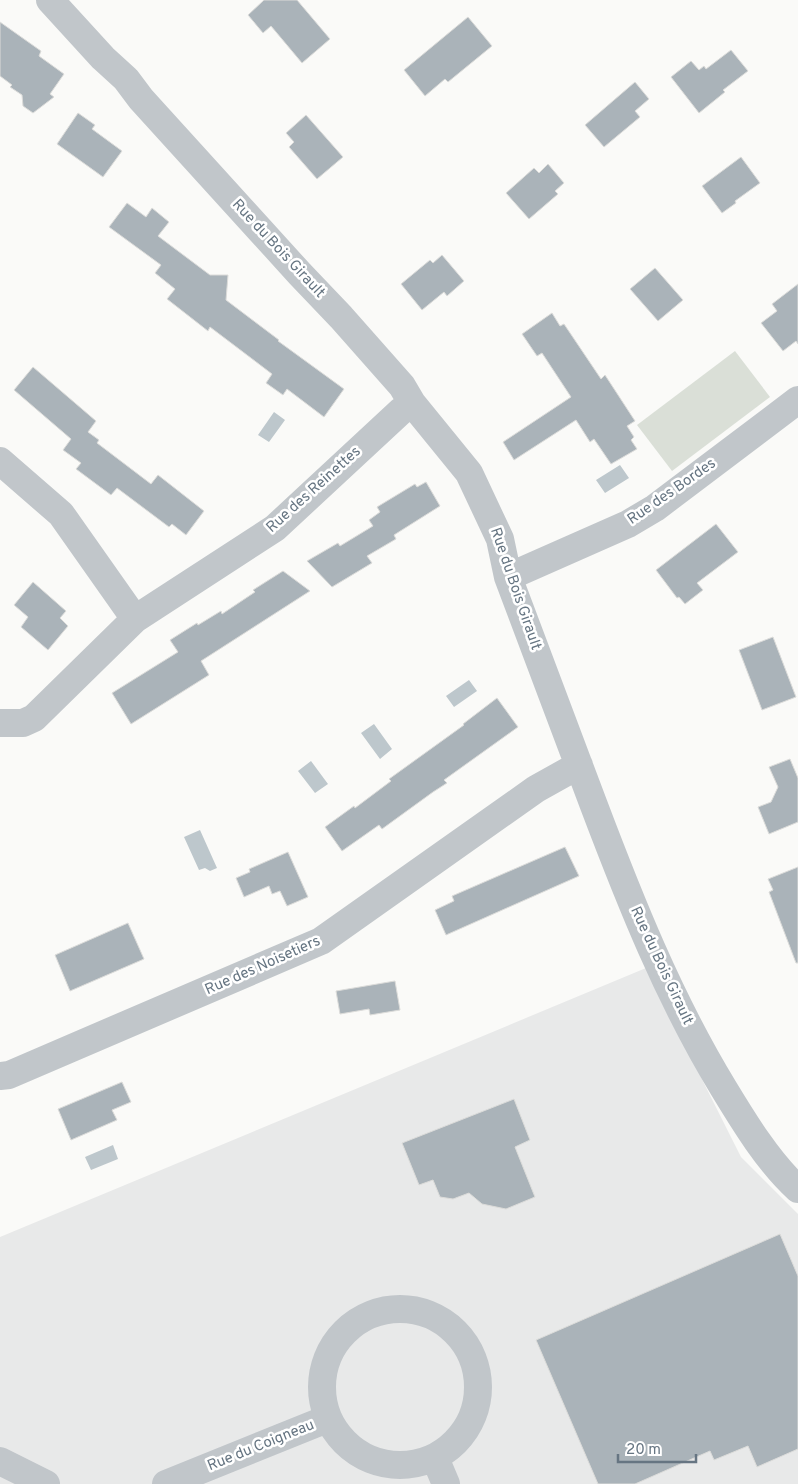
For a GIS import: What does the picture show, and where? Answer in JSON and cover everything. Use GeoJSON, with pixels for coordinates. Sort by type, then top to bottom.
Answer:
{"type":"FeatureCollection","features":[{"type":"Feature","properties":{"kind":"street","name":"Rue du Bois Girault"},"geometry":{"type":"LineString","coordinates":[[50,0],[126,79],[147,106],[341,317],[402,386],[412,403],[470,473],[500,539],[508,577],[628,896],[652,950],[700,1051],[746,1124],[787,1179],[798,1189]]}},
{"type":"Feature","properties":{"kind":"street","name":"Rue des Bordes"},"geometry":{"type":"LineString","coordinates":[[508,577],[628,524],[654,508],[798,400]]}},
{"type":"Feature","properties":{"kind":"street","name":"Rue des Reinettes"},"geometry":{"type":"LineString","coordinates":[[0,723],[23,723],[34,718],[135,619],[275,528],[401,411],[412,403]]}},
{"type":"Feature","properties":{"kind":"street"},"geometry":{"type":"LineString","coordinates":[[0,461],[62,514],[135,619]]}},
{"type":"Feature","properties":{"kind":"street","name":"Rue des Noisetiers"},"geometry":{"type":"LineString","coordinates":[[0,1076],[9,1075],[321,941],[536,789],[579,765]]}},
{"type":"Feature","properties":{"kind":"street"},"geometry":{"type":"LineString","coordinates":[[395,1308],[421,1311],[452,1327],[472,1355],[479,1381],[474,1415],[460,1439],[435,1458],[406,1466],[371,1461],[348,1446],[327,1418],[321,1392],[326,1359],[340,1335],[368,1315],[395,1308]]}},
{"type":"Feature","properties":{"kind":"street","name":"Rue du Coigneau"},"geometry":{"type":"LineString","coordinates":[[166,1484],[327,1418]]}},
{"type":"Feature","properties":{"kind":"street"},"geometry":{"type":"LineString","coordinates":[[435,1458],[446,1484]]}},
{"type":"Feature","properties":{"kind":"street"},"geometry":{"type":"LineString","coordinates":[[0,1461],[46,1484]]}},
{"type":"Feature","properties":{"kind":"shaded area"},"geometry":{"type":"Polygon","coordinates":[[[735,351],[770,397],[672,471],[637,425],[735,351]]]}},
{"type":"Feature","properties":{"kind":"shaded area"},"geometry":{"type":"Polygon","coordinates":[[[274,412],[285,420],[269,442],[258,435],[274,412]]]}},
{"type":"Feature","properties":{"kind":"shaded area"},"geometry":{"type":"Polygon","coordinates":[[[620,465],[629,478],[605,493],[596,480],[620,465]]]}},
{"type":"Feature","properties":{"kind":"shaded area"},"geometry":{"type":"Polygon","coordinates":[[[469,680],[477,691],[454,707],[446,696],[469,680]]]}},
{"type":"Feature","properties":{"kind":"shaded area"},"geometry":{"type":"Polygon","coordinates":[[[374,724],[392,749],[380,759],[361,733],[374,724]]]}},
{"type":"Feature","properties":{"kind":"shaded area"},"geometry":{"type":"Polygon","coordinates":[[[311,761],[328,784],[315,793],[298,771],[311,761]]]}},
{"type":"Feature","properties":{"kind":"shaded area"},"geometry":{"type":"Polygon","coordinates":[[[200,830],[217,868],[210,871],[205,868],[199,870],[184,837],[200,830]]]}},
{"type":"Feature","properties":{"kind":"shaded area"},"geometry":{"type":"Polygon","coordinates":[[[646,968],[741,1157],[798,1214],[798,1484],[0,1484],[0,1237],[646,968]]]}},
{"type":"Feature","properties":{"kind":"shaded area"},"geometry":{"type":"Polygon","coordinates":[[[113,1145],[118,1159],[91,1170],[85,1157],[113,1145]]]}},
{"type":"Feature","properties":{"kind":"building"},"geometry":{"type":"Polygon","coordinates":[[[264,0],[297,0],[330,39],[302,63],[271,26],[263,33],[248,15],[264,0]]]}},
{"type":"Feature","properties":{"kind":"building"},"geometry":{"type":"Polygon","coordinates":[[[468,17],[492,46],[448,82],[445,79],[425,96],[404,70],[468,17]]]}},
{"type":"Feature","properties":{"kind":"building"},"geometry":{"type":"Polygon","coordinates":[[[0,22],[41,51],[39,56],[64,74],[50,94],[54,97],[33,113],[23,106],[22,95],[10,87],[12,85],[0,76],[0,22]]]}},
{"type":"Feature","properties":{"kind":"building"},"geometry":{"type":"Polygon","coordinates":[[[731,50],[748,71],[723,90],[725,92],[699,113],[671,77],[691,61],[699,70],[704,66],[706,69],[731,50]]]}},
{"type":"Feature","properties":{"kind":"building"},"geometry":{"type":"Polygon","coordinates":[[[635,82],[649,99],[635,111],[640,117],[604,147],[585,125],[635,82]]]}},
{"type":"Feature","properties":{"kind":"building"},"geometry":{"type":"Polygon","coordinates":[[[78,113],[95,125],[92,129],[122,151],[103,177],[57,144],[78,113]]]}},
{"type":"Feature","properties":{"kind":"building"},"geometry":{"type":"Polygon","coordinates":[[[306,115],[343,157],[317,179],[289,147],[294,142],[286,133],[306,115]]]}},
{"type":"Feature","properties":{"kind":"building"},"geometry":{"type":"Polygon","coordinates":[[[741,157],[760,183],[722,213],[702,186],[741,157]]]}},
{"type":"Feature","properties":{"kind":"building"},"geometry":{"type":"Polygon","coordinates":[[[548,164],[564,183],[555,191],[558,194],[529,219],[506,193],[534,168],[539,173],[548,164]]]}},
{"type":"Feature","properties":{"kind":"building"},"geometry":{"type":"Polygon","coordinates":[[[127,203],[146,217],[152,208],[169,222],[158,236],[210,275],[228,275],[226,300],[344,389],[324,417],[287,389],[283,395],[266,383],[272,374],[210,327],[208,331],[167,299],[175,289],[155,273],[161,265],[109,227],[127,203]]]}},
{"type":"Feature","properties":{"kind":"building"},"geometry":{"type":"Polygon","coordinates":[[[442,255],[464,281],[447,296],[444,292],[422,310],[401,284],[430,260],[433,263],[442,255]]]}},
{"type":"Feature","properties":{"kind":"building"},"geometry":{"type":"Polygon","coordinates":[[[655,268],[683,300],[658,321],[630,289],[655,268]]]}},
{"type":"Feature","properties":{"kind":"building"},"geometry":{"type":"Polygon","coordinates":[[[798,284],[798,344],[796,341],[783,351],[761,323],[777,311],[772,304],[798,284]]]}},
{"type":"Feature","properties":{"kind":"building"},"geometry":{"type":"Polygon","coordinates":[[[552,313],[560,326],[564,324],[601,379],[605,375],[635,421],[627,426],[634,437],[631,440],[637,449],[611,464],[594,439],[590,442],[576,420],[514,460],[503,442],[571,397],[542,353],[537,356],[522,334],[552,313]]]}},
{"type":"Feature","properties":{"kind":"building"},"geometry":{"type":"Polygon","coordinates":[[[33,367],[96,421],[88,432],[99,440],[97,443],[151,484],[158,475],[204,511],[186,535],[172,524],[169,527],[117,488],[111,495],[76,469],[81,463],[63,450],[71,439],[14,390],[33,367]]]}},
{"type":"Feature","properties":{"kind":"building"},"geometry":{"type":"Polygon","coordinates":[[[426,482],[440,506],[394,535],[396,539],[367,556],[372,563],[332,587],[307,561],[338,543],[340,546],[373,526],[369,520],[380,512],[377,507],[415,484],[417,487],[426,482]]]}},
{"type":"Feature","properties":{"kind":"building"},"geometry":{"type":"Polygon","coordinates":[[[716,524],[738,552],[697,583],[703,590],[685,604],[679,597],[677,598],[656,570],[716,524]]]}},
{"type":"Feature","properties":{"kind":"building"},"geometry":{"type":"Polygon","coordinates":[[[283,571],[310,591],[201,661],[209,675],[131,724],[112,693],[178,652],[170,640],[221,611],[222,614],[255,592],[253,590],[283,571]]]}},
{"type":"Feature","properties":{"kind":"building"},"geometry":{"type":"Polygon","coordinates":[[[33,582],[66,611],[60,618],[68,626],[48,650],[21,627],[28,617],[14,605],[33,582]]]}},
{"type":"Feature","properties":{"kind":"building"},"geometry":{"type":"Polygon","coordinates":[[[773,637],[796,697],[762,710],[739,650],[773,637]]]}},
{"type":"Feature","properties":{"kind":"building"},"geometry":{"type":"Polygon","coordinates":[[[497,698],[518,727],[444,780],[447,783],[382,829],[379,825],[342,851],[325,827],[354,806],[355,808],[391,781],[389,779],[464,725],[497,698]]]}},
{"type":"Feature","properties":{"kind":"building"},"geometry":{"type":"Polygon","coordinates":[[[790,759],[798,778],[798,822],[769,834],[758,807],[771,802],[778,787],[769,767],[790,759]]]}},
{"type":"Feature","properties":{"kind":"building"},"geometry":{"type":"Polygon","coordinates":[[[565,847],[579,876],[446,935],[435,910],[454,901],[452,896],[565,847]]]}},
{"type":"Feature","properties":{"kind":"building"},"geometry":{"type":"Polygon","coordinates":[[[288,852],[308,897],[287,906],[280,891],[272,894],[269,886],[244,897],[236,878],[250,872],[249,869],[288,852]]]}},
{"type":"Feature","properties":{"kind":"building"},"geometry":{"type":"Polygon","coordinates":[[[798,867],[798,963],[796,963],[769,892],[773,890],[768,879],[798,867]]]}},
{"type":"Feature","properties":{"kind":"building"},"geometry":{"type":"Polygon","coordinates":[[[128,923],[144,959],[70,991],[55,955],[128,923]]]}},
{"type":"Feature","properties":{"kind":"building"},"geometry":{"type":"Polygon","coordinates":[[[395,981],[400,1010],[370,1015],[369,1009],[340,1014],[336,991],[395,981]]]}},
{"type":"Feature","properties":{"kind":"building"},"geometry":{"type":"Polygon","coordinates":[[[122,1082],[131,1102],[112,1110],[117,1120],[71,1140],[58,1109],[122,1082]]]}},
{"type":"Feature","properties":{"kind":"building"},"geometry":{"type":"Polygon","coordinates":[[[514,1099],[530,1140],[515,1147],[535,1197],[506,1209],[482,1204],[469,1193],[453,1199],[440,1197],[433,1180],[419,1185],[402,1143],[514,1099]]]}},
{"type":"Feature","properties":{"kind":"building"},"geometry":{"type":"Polygon","coordinates":[[[780,1234],[798,1276],[798,1449],[757,1467],[748,1446],[714,1460],[710,1451],[635,1484],[598,1484],[536,1340],[780,1234]]]}}]}
